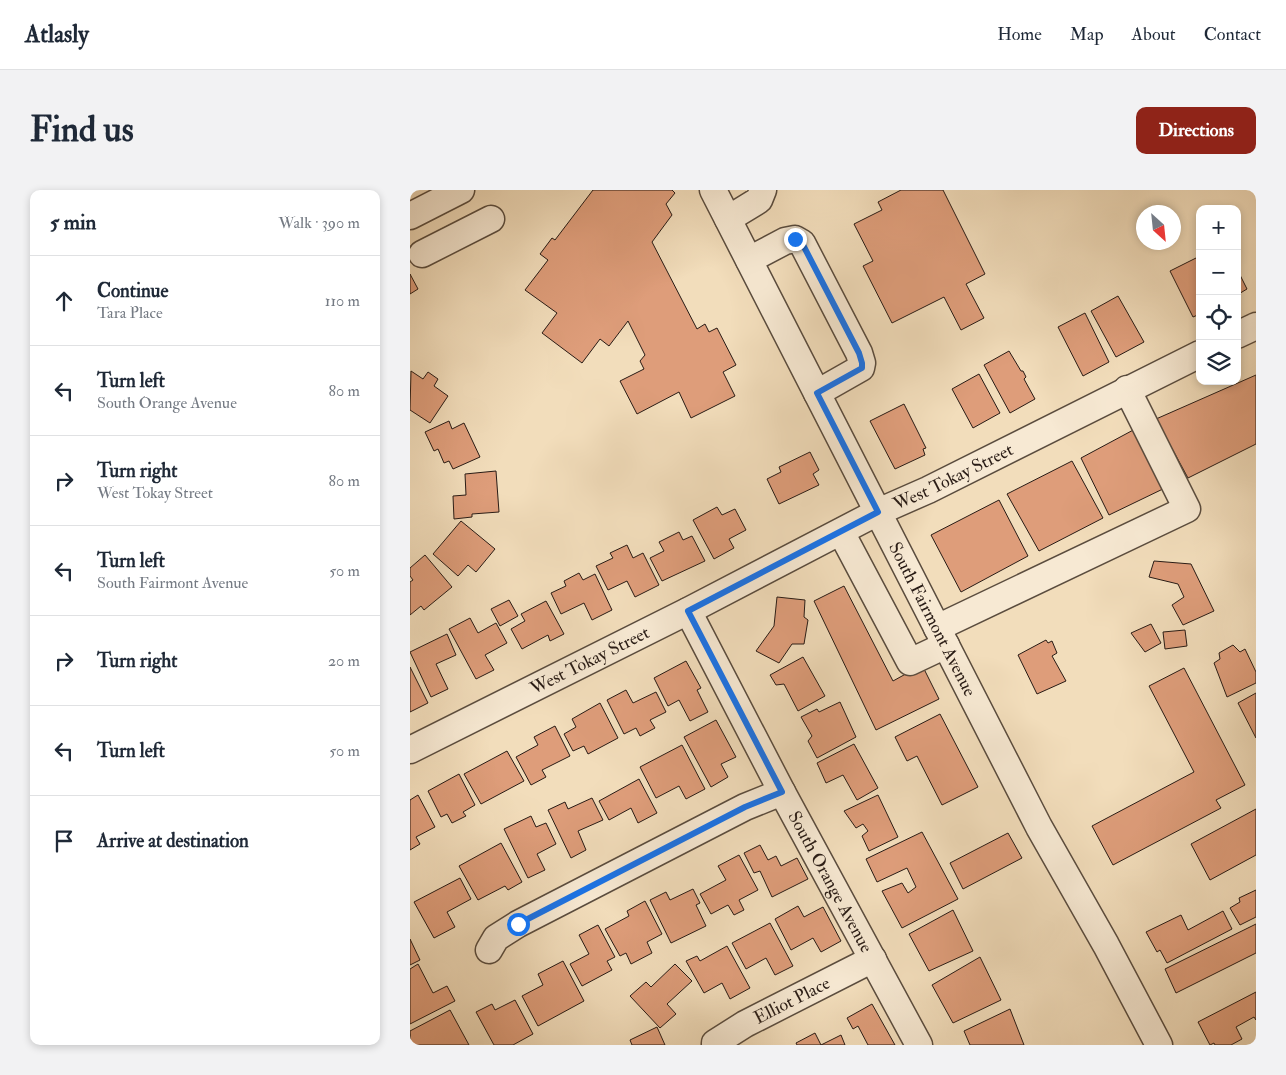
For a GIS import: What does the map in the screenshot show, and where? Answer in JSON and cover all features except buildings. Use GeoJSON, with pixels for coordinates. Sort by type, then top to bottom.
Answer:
{"type":"FeatureCollection","features":[{"type":"Feature","properties":{"kind":"street"},"geometry":{"type":"LineString","coordinates":[[410,216],[461,190]]}},
{"type":"Feature","properties":{"kind":"street","name":"South Fairmont Avenue"},"geometry":{"type":"LineString","coordinates":[[713,190],[1039,827],[1106,944],[1159,1045]]}},
{"type":"Feature","properties":{"kind":"street"},"geometry":{"type":"LineString","coordinates":[[728,219],[759,200],[763,190]]}},
{"type":"Feature","properties":{"kind":"street"},"geometry":{"type":"LineString","coordinates":[[422,254],[491,219]]}},
{"type":"Feature","properties":{"kind":"street"},"geometry":{"type":"LineString","coordinates":[[749,260],[785,241],[795,239],[802,243],[859,353],[862,368],[817,393]]}},
{"type":"Feature","properties":{"kind":"street"},"geometry":{"type":"LineString","coordinates":[[1241,333],[1256,326]]}},
{"type":"Feature","properties":{"kind":"street","name":"West Tokay Street"},"geometry":{"type":"LineString","coordinates":[[410,750],[688,611],[878,512],[928,490],[1196,356]]}},
{"type":"Feature","properties":{"kind":"street"},"geometry":{"type":"LineString","coordinates":[[840,532],[910,662],[941,637],[1187,509],[1127,389]]}},
{"type":"Feature","properties":{"kind":"street","name":"South Orange Avenue"},"geometry":{"type":"LineString","coordinates":[[688,611],[782,792],[919,1045]]}},
{"type":"Feature","properties":{"kind":"street"},"geometry":{"type":"LineString","coordinates":[[489,950],[496,938],[518,924],[745,807],[782,792]]}},
{"type":"Feature","properties":{"kind":"street","name":"Elliot Place"},"geometry":{"type":"LineString","coordinates":[[715,1045],[715,1043],[745,1024],[873,959]]}},
{"type":"Feature","properties":{"kind":"route"},"geometry":{"type":"LineString","coordinates":[[518,924],[745,807],[782,792],[688,611],[878,512],[817,393],[862,368],[859,353],[802,243],[795,239]]}}]}
